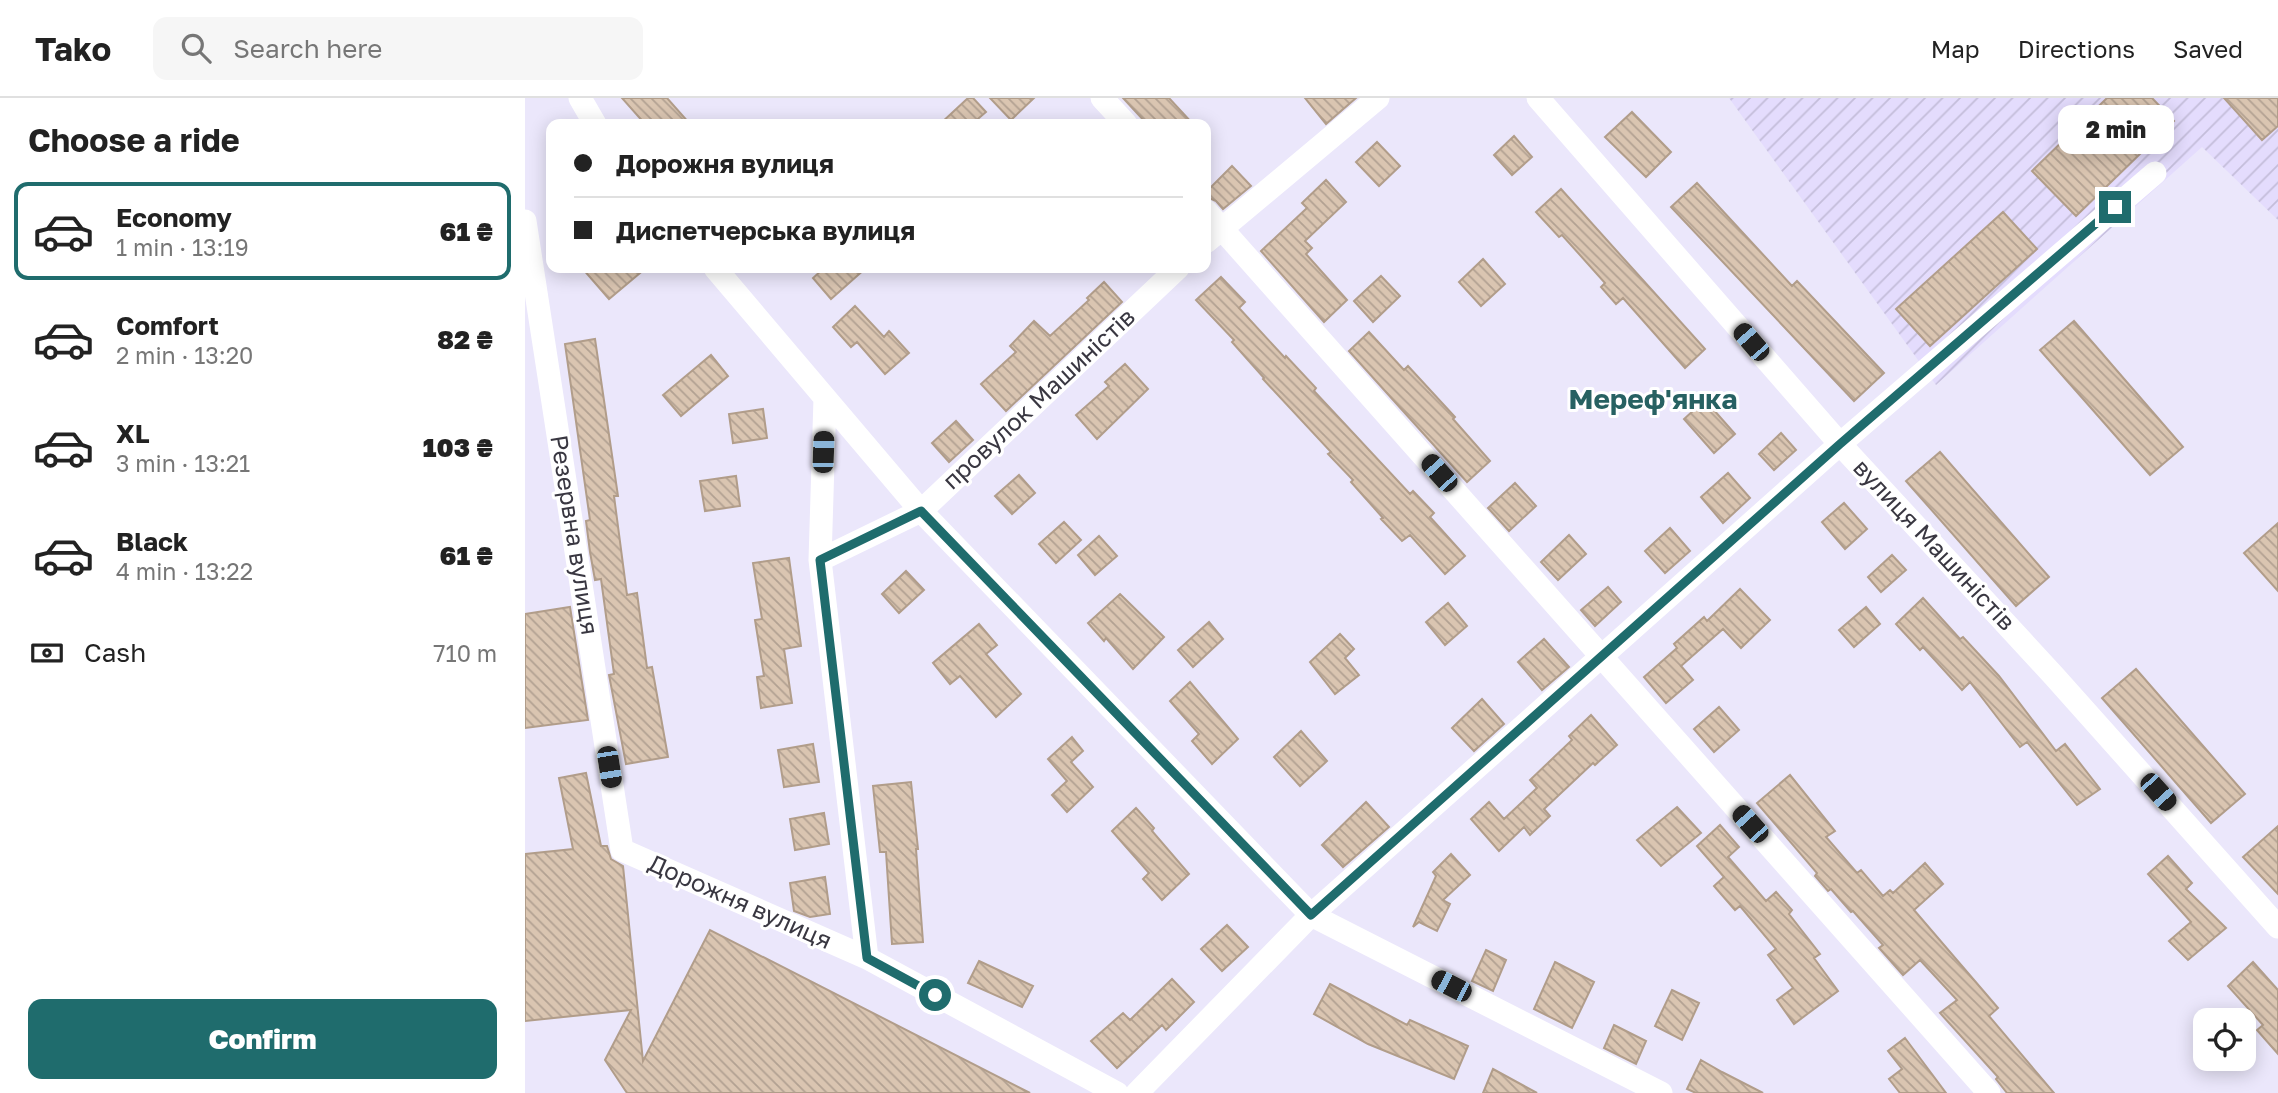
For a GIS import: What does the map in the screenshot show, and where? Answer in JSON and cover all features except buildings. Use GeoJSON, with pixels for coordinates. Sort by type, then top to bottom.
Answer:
{"type":"FeatureCollection","features":[{"type":"Feature","properties":{"kind":"street"},"geometry":{"type":"LineString","coordinates":[[580,98],[591,119]]}},
{"type":"Feature","properties":{"kind":"street"},"geometry":{"type":"LineString","coordinates":[[1102,98],[1121,119]]}},
{"type":"Feature","properties":{"kind":"street"},"geometry":{"type":"LineString","coordinates":[[1378,98],[1211,227],[1603,658],[1989,1093]]}},
{"type":"Feature","properties":{"kind":"street","name":"вулиця Машиністів"},"geometry":{"type":"LineString","coordinates":[[1538,98],[1840,444],[2055,676],[2278,928]]}},
{"type":"Feature","properties":{"kind":"street"},"geometry":{"type":"LineString","coordinates":[[1136,1093],[1311,915],[1603,658],[1840,444],[2155,173]]}},
{"type":"Feature","properties":{"kind":"street","name":"Резервна вулиця"},"geometry":{"type":"LineString","coordinates":[[525,221],[622,850]]}},
{"type":"Feature","properties":{"kind":"street"},"geometry":{"type":"LineString","coordinates":[[719,273],[921,511],[1311,915],[1661,1093]]}},
{"type":"Feature","properties":{"kind":"street","name":"провулок Машиністів"},"geometry":{"type":"LineString","coordinates":[[820,560],[921,511],[1173,273]]}},
{"type":"Feature","properties":{"kind":"street"},"geometry":{"type":"LineString","coordinates":[[825,398],[820,560],[867,958]]}},
{"type":"Feature","properties":{"kind":"street","name":"Дорожня вулиця"},"geometry":{"type":"LineString","coordinates":[[622,850],[867,958],[1117,1093]]}},
{"type":"Feature","properties":{"kind":"shaded area"},"geometry":{"type":"Polygon","coordinates":[[[1729,98],[2278,98],[2278,220],[2202,147],[1936,385],[1729,98]]]}},
{"type":"Feature","properties":{"kind":"district","name":"Мереф'янка"},"geometry":{"type":"Point","coordinates":[1653,399]}},
{"type":"Feature","properties":{"kind":"route"},"geometry":{"type":"LineString","coordinates":[[935,995],[867,958],[820,560],[921,511],[1311,915],[1603,658],[1840,444],[2115,207]]}}]}
